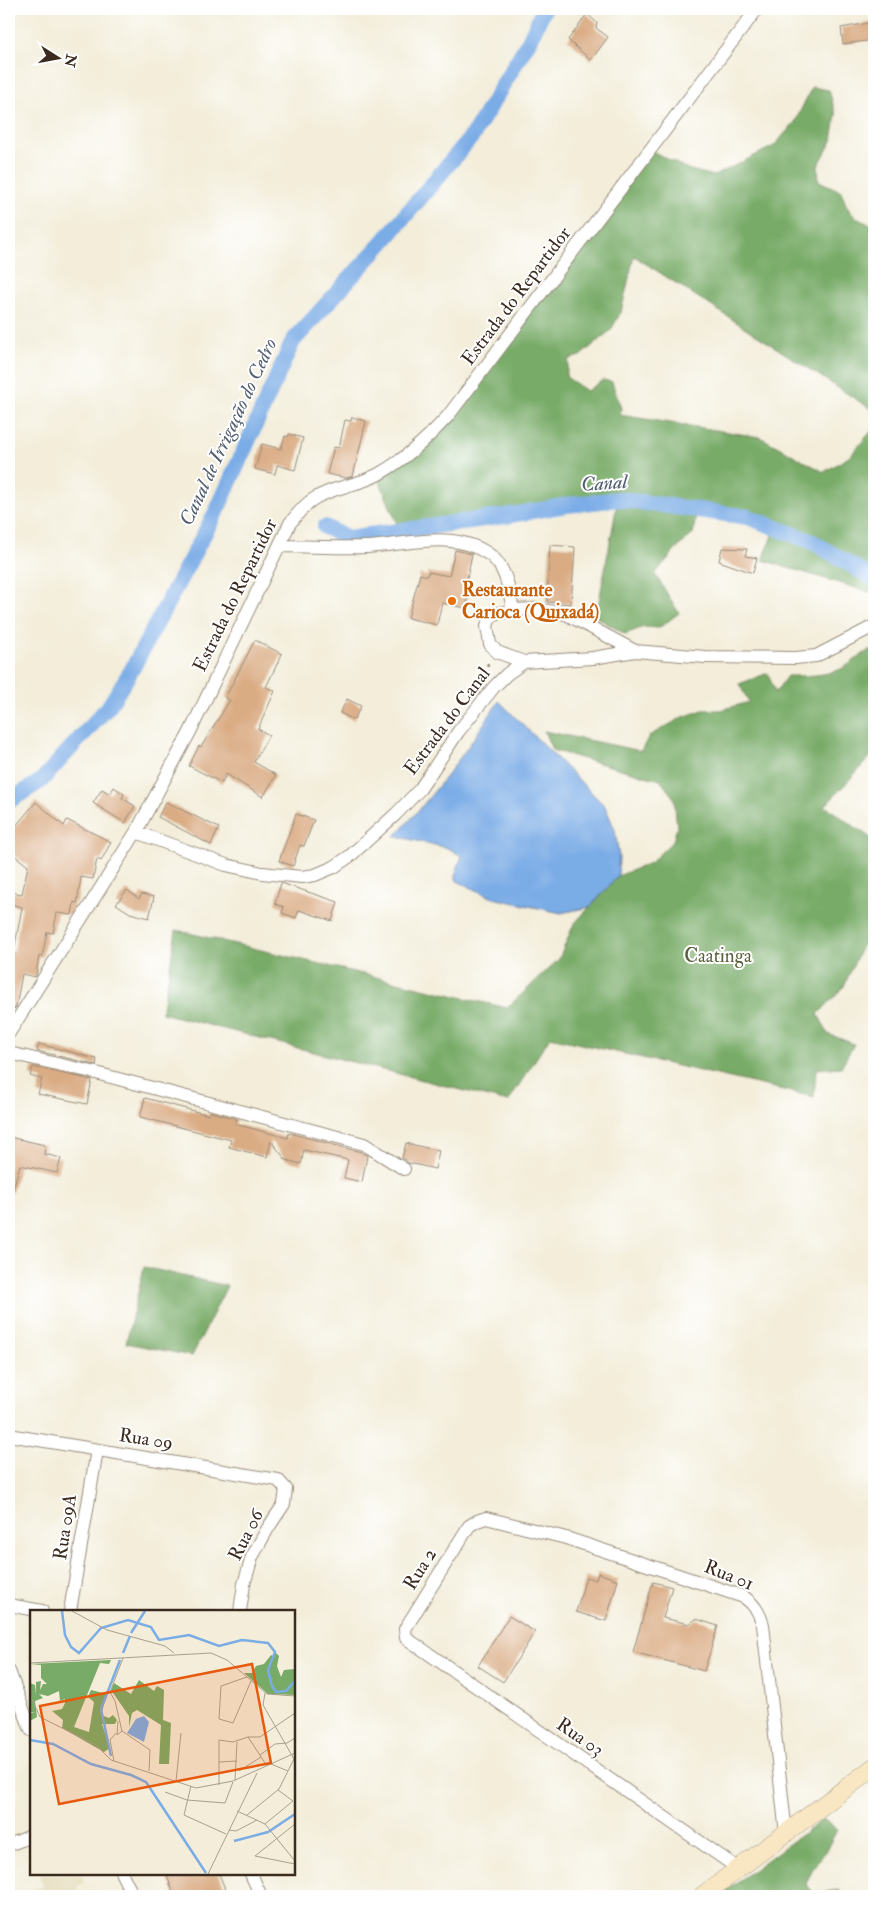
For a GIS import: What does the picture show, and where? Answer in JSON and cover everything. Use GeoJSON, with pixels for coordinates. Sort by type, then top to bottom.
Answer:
{"type":"FeatureCollection","features":[{"type":"Feature","properties":{"kind":"main road"},"geometry":{"type":"LineString","coordinates":[[702,1896],[874,1767]]}},
{"type":"Feature","properties":{"kind":"street","name":"Estrada do Repartidor"},"geometry":{"type":"LineString","coordinates":[[9,1033],[136,832],[190,732],[290,523],[312,500],[355,485],[377,475],[398,461],[448,416],[757,9]]}},
{"type":"Feature","properties":{"kind":"street"},"geometry":{"type":"LineString","coordinates":[[279,546],[368,547],[414,541],[437,541],[469,545],[490,555],[502,568],[513,610]]}},
{"type":"Feature","properties":{"kind":"street"},"geometry":{"type":"LineString","coordinates":[[635,651],[566,614],[536,609],[513,610],[495,614],[490,618],[487,626],[487,636],[490,644],[497,652],[524,662],[593,658],[635,651],[705,657],[796,658],[816,656],[874,626]]}},
{"type":"Feature","properties":{"kind":"street","name":"Estrada do Canal"},"geometry":{"type":"LineString","coordinates":[[136,832],[226,865],[262,872],[302,877],[315,875],[334,867],[350,856],[420,789],[458,732],[494,687],[507,674],[524,662]]}},
{"type":"Feature","properties":{"kind":"street"},"geometry":{"type":"LineString","coordinates":[[9,1053],[92,1072],[364,1144],[404,1169]]}},
{"type":"Feature","properties":{"kind":"street","name":"Rua 09"},"geometry":{"type":"LineString","coordinates":[[9,1435],[278,1480]]}},
{"type":"Feature","properties":{"kind":"street","name":"Rua 09A"},"geometry":{"type":"LineString","coordinates":[[70,1610],[96,1450]]}},
{"type":"Feature","properties":{"kind":"street","name":"Rua 06"},"geometry":{"type":"LineString","coordinates":[[240,1610],[244,1584],[252,1557],[284,1504],[286,1489],[278,1480]]}},
{"type":"Feature","properties":{"kind":"street","name":"Rua 01"},"geometry":{"type":"LineString","coordinates":[[470,1526],[486,1518],[566,1538],[744,1597],[751,1602],[759,1610],[763,1625],[786,1834]]}},
{"type":"Feature","properties":{"kind":"street","name":"Rua 2"},"geometry":{"type":"LineString","coordinates":[[404,1633],[404,1629],[470,1526]]}},
{"type":"Feature","properties":{"kind":"street"},"geometry":{"type":"LineString","coordinates":[[9,1605],[36,1610]]}},
{"type":"Feature","properties":{"kind":"street","name":"Rua 03"},"geometry":{"type":"LineString","coordinates":[[404,1633],[410,1642],[739,1869]]}},
{"type":"Feature","properties":{"kind":"street"},"geometry":{"type":"LineString","coordinates":[[9,1671],[30,1727]]}},
{"type":"Feature","properties":{"kind":"street"},"geometry":{"type":"LineString","coordinates":[[9,1845],[30,1836]]}},
{"type":"Feature","properties":{"kind":"street"},"geometry":{"type":"LineString","coordinates":[[122,1875],[133,1896]]}},
{"type":"Feature","properties":{"kind":"street"},"geometry":{"type":"LineString","coordinates":[[251,1875],[261,1896]]}},
{"type":"Feature","properties":{"kind":"shaded area"},"geometry":{"type":"Polygon","coordinates":[[[39,1875],[81,1875],[84,1883],[77,1887],[78,1892],[82,1891],[84,1896],[28,1896],[27,1891],[43,1886],[39,1875]]]}},
{"type":"Feature","properties":{"kind":"green space"},"geometry":{"type":"Polygon","coordinates":[[[812,87],[829,90],[836,115],[832,141],[818,166],[819,181],[841,191],[852,214],[874,225],[874,411],[634,256],[621,312],[611,330],[580,356],[569,359],[566,377],[587,391],[603,380],[612,382],[621,408],[620,415],[760,437],[824,472],[849,457],[874,428],[874,582],[869,592],[763,560],[776,528],[748,517],[697,510],[693,534],[678,547],[655,574],[679,613],[659,628],[644,627],[625,634],[596,617],[618,499],[400,531],[377,475],[448,416],[650,150],[687,169],[714,176],[774,146],[795,122],[812,87]]]}},
{"type":"Feature","properties":{"kind":"green space","name":"Caatinga"},"geometry":{"type":"Polygon","coordinates":[[[874,648],[874,753],[825,806],[874,840],[874,936],[862,946],[843,988],[818,1014],[828,1034],[854,1044],[841,1067],[816,1069],[814,1097],[550,1037],[508,1102],[162,1013],[176,930],[507,1008],[559,959],[574,924],[618,876],[650,863],[673,841],[677,827],[674,798],[660,780],[552,750],[544,731],[641,751],[649,736],[683,717],[703,710],[721,710],[749,702],[739,684],[768,673],[775,693],[787,676],[814,675],[835,671],[845,667],[874,648]]]}},
{"type":"Feature","properties":{"kind":"green space"},"geometry":{"type":"Polygon","coordinates":[[[144,1267],[227,1286],[192,1356],[126,1343],[144,1267]]]}},
{"type":"Feature","properties":{"kind":"green space"},"geometry":{"type":"Polygon","coordinates":[[[823,1819],[837,1830],[812,1870],[806,1884],[814,1893],[839,1890],[843,1896],[718,1896],[823,1819]]]}},
{"type":"Feature","properties":{"kind":"water"},"geometry":{"type":"Polygon","coordinates":[[[499,701],[605,806],[615,830],[619,857],[618,876],[590,907],[561,913],[493,898],[457,881],[455,875],[462,856],[448,848],[395,836],[450,771],[499,701]]]}},
{"type":"Feature","properties":{"kind":"building"},"geometry":{"type":"Polygon","coordinates":[[[587,14],[597,23],[596,28],[608,37],[591,60],[568,40],[587,14]]]}},
{"type":"Feature","properties":{"kind":"building"},"geometry":{"type":"Polygon","coordinates":[[[874,22],[874,40],[843,44],[841,28],[874,22]]]}},
{"type":"Feature","properties":{"kind":"building"},"geometry":{"type":"Polygon","coordinates":[[[352,417],[366,421],[353,476],[346,478],[327,474],[334,447],[339,448],[345,420],[351,421],[352,417]]]}},
{"type":"Feature","properties":{"kind":"building"},"geometry":{"type":"Polygon","coordinates":[[[289,434],[303,438],[295,470],[277,465],[275,474],[255,469],[262,444],[281,449],[285,436],[288,437],[289,434]]]}},
{"type":"Feature","properties":{"kind":"building"},"geometry":{"type":"Polygon","coordinates":[[[550,545],[575,547],[571,604],[547,602],[550,545]]]}},
{"type":"Feature","properties":{"kind":"building"},"geometry":{"type":"Polygon","coordinates":[[[722,548],[747,549],[745,556],[757,558],[753,573],[719,561],[722,548]]]}},
{"type":"Feature","properties":{"kind":"building"},"geometry":{"type":"Polygon","coordinates":[[[455,550],[472,554],[465,588],[470,589],[466,608],[442,603],[437,625],[408,618],[420,574],[427,576],[428,572],[449,576],[455,550]]]}},
{"type":"Feature","properties":{"kind":"building"},"geometry":{"type":"Polygon","coordinates":[[[255,640],[282,654],[266,687],[275,691],[258,729],[269,735],[254,762],[276,775],[263,797],[226,774],[222,783],[189,766],[199,746],[201,747],[230,700],[225,698],[255,640]]]}},
{"type":"Feature","properties":{"kind":"building"},"geometry":{"type":"Polygon","coordinates":[[[347,699],[361,706],[354,720],[340,713],[347,699]]]}},
{"type":"Feature","properties":{"kind":"building"},"geometry":{"type":"Polygon","coordinates":[[[114,787],[124,794],[122,798],[135,806],[125,823],[93,803],[102,789],[110,794],[114,787]]]}},
{"type":"Feature","properties":{"kind":"building"},"geometry":{"type":"Polygon","coordinates":[[[36,802],[64,826],[67,820],[111,842],[101,861],[97,859],[93,879],[81,877],[77,903],[74,902],[72,915],[57,913],[53,933],[47,932],[42,957],[39,956],[35,977],[22,974],[16,1007],[9,1009],[9,951],[14,951],[22,907],[9,904],[9,892],[22,894],[28,866],[9,851],[9,834],[36,802]]]}},
{"type":"Feature","properties":{"kind":"building"},"geometry":{"type":"Polygon","coordinates":[[[166,802],[219,828],[211,845],[158,817],[166,802]]]}},
{"type":"Feature","properties":{"kind":"building"},"geometry":{"type":"Polygon","coordinates":[[[296,814],[314,820],[304,846],[300,845],[293,866],[279,861],[296,814]]]}},
{"type":"Feature","properties":{"kind":"building"},"geometry":{"type":"Polygon","coordinates":[[[281,883],[338,902],[332,921],[299,910],[296,918],[282,913],[284,907],[275,904],[281,883]]]}},
{"type":"Feature","properties":{"kind":"building"},"geometry":{"type":"Polygon","coordinates":[[[127,890],[139,899],[142,894],[154,897],[149,918],[130,913],[116,904],[127,890]]]}},
{"type":"Feature","properties":{"kind":"building"},"geometry":{"type":"Polygon","coordinates":[[[39,1044],[97,1059],[96,1065],[37,1051],[39,1044]]]}},
{"type":"Feature","properties":{"kind":"building"},"geometry":{"type":"Polygon","coordinates":[[[33,1067],[92,1080],[87,1104],[38,1094],[42,1079],[30,1076],[33,1067]]]}},
{"type":"Feature","properties":{"kind":"building"},"geometry":{"type":"Polygon","coordinates":[[[145,1098],[209,1115],[210,1112],[237,1119],[235,1124],[288,1138],[289,1133],[361,1152],[367,1156],[362,1182],[344,1178],[348,1160],[304,1150],[301,1164],[286,1160],[271,1141],[267,1157],[229,1147],[231,1140],[140,1117],[145,1098]]]}},
{"type":"Feature","properties":{"kind":"building"},"geometry":{"type":"Polygon","coordinates":[[[9,1137],[45,1145],[44,1154],[61,1158],[57,1173],[20,1165],[12,1192],[9,1192],[9,1137]]]}},
{"type":"Feature","properties":{"kind":"building"},"geometry":{"type":"Polygon","coordinates":[[[406,1143],[439,1151],[435,1169],[409,1163],[402,1158],[406,1143]]]}},
{"type":"Feature","properties":{"kind":"building"},"geometry":{"type":"Polygon","coordinates":[[[598,1573],[618,1580],[606,1621],[576,1612],[586,1577],[596,1580],[598,1573]]]}},
{"type":"Feature","properties":{"kind":"building"},"geometry":{"type":"Polygon","coordinates":[[[653,1582],[672,1587],[663,1618],[689,1624],[696,1619],[718,1626],[704,1671],[633,1652],[653,1582]]]}},
{"type":"Feature","properties":{"kind":"building"},"geometry":{"type":"Polygon","coordinates":[[[509,1616],[535,1632],[503,1682],[478,1666],[509,1616]]]}},
{"type":"Feature","properties":{"kind":"building"},"geometry":{"type":"Polygon","coordinates":[[[166,1875],[219,1875],[228,1896],[175,1896],[166,1875]]]}},
{"type":"Feature","properties":{"kind":"waterway","name":"Canal de Irrigação do Cedro"},"geometry":{"type":"LineString","coordinates":[[9,801],[41,781],[109,706],[131,671],[218,508],[293,341],[384,241],[473,135],[529,41],[544,9]]}},
{"type":"Feature","properties":{"kind":"waterway","name":"Canal"},"geometry":{"type":"LineString","coordinates":[[325,527],[348,538],[619,499],[748,517],[813,542],[874,579]]}},
{"type":"Feature","properties":{"kind":"place","name":"Restaurante Carioca (Quixadá)"},"geometry":{"type":"Point","coordinates":[452,601]}}]}
